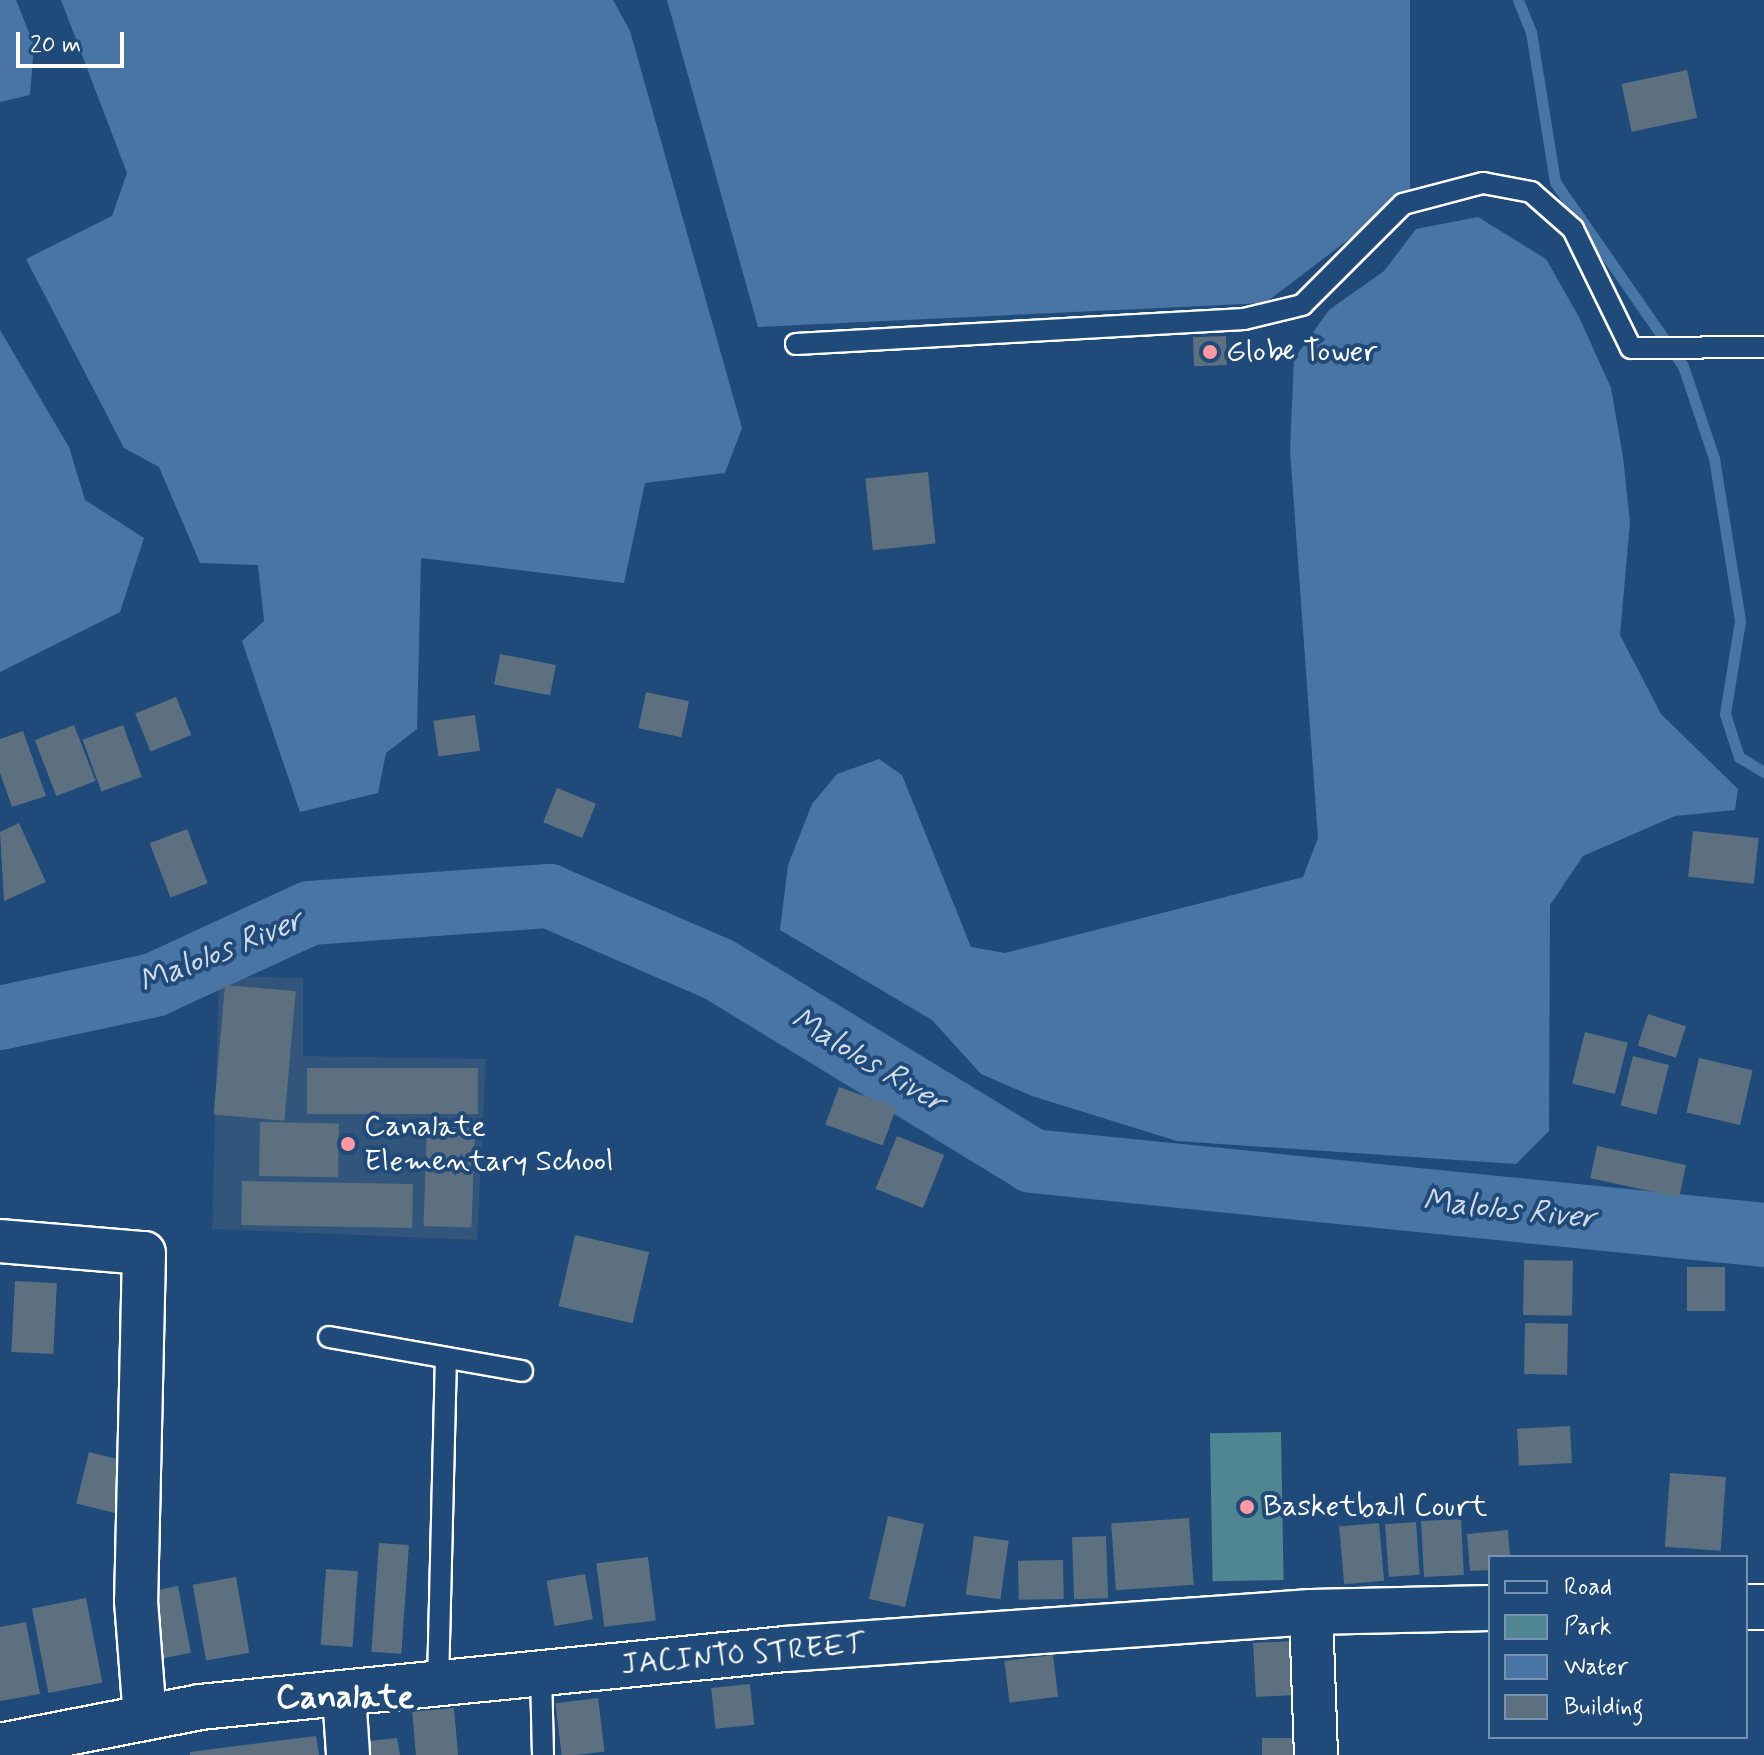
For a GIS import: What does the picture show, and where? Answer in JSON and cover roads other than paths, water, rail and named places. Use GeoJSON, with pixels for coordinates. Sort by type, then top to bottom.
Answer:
{"type":"FeatureCollection","features":[{"type":"Feature","properties":{"kind":"main road","name":"JACINTO STREET"},"geometry":{"type":"LineString","coordinates":[[0,1746],[200,1707],[785,1649],[1311,1612],[1488,1608]]}},
{"type":"Feature","properties":{"kind":"street"},"geometry":{"type":"LineString","coordinates":[[0,1241],[144,1253],[136,1601],[145,1718]]}},
{"type":"Feature","properties":{"kind":"street"},"geometry":{"type":"LineString","coordinates":[[1311,1612],[1316,1755]]}},
{"type":"Feature","properties":{"kind":"street"},"geometry":{"type":"LineString","coordinates":[[344,1694],[348,1755]]}},
{"type":"Feature","properties":{"kind":"lane"},"geometry":{"type":"LineString","coordinates":[[796,344],[1244,319],[1302,305],[1403,204],[1483,183],[1531,192],[1573,229],[1631,348],[1764,347]]}},
{"type":"Feature","properties":{"kind":"lane"},"geometry":{"type":"LineString","coordinates":[[329,1337],[522,1371]]}},
{"type":"Feature","properties":{"kind":"lane"},"geometry":{"type":"LineString","coordinates":[[438,1683],[446,1358]]}},
{"type":"Feature","properties":{"kind":"lane"},"geometry":{"type":"LineString","coordinates":[[541,1673],[543,1755]]}},
{"type":"Feature","properties":{"kind":"water"},"geometry":{"type":"Polygon","coordinates":[[[0,0],[16,0],[34,45],[30,95],[0,102],[0,0]]]}},
{"type":"Feature","properties":{"kind":"water"},"geometry":{"type":"Polygon","coordinates":[[[61,0],[613,0],[630,31],[742,428],[725,473],[645,483],[624,583],[421,558],[417,729],[386,753],[378,793],[300,812],[242,641],[264,621],[258,565],[200,563],[159,467],[124,448],[26,259],[112,216],[127,173],[61,0]]]}},
{"type":"Feature","properties":{"kind":"water"},"geometry":{"type":"Polygon","coordinates":[[[667,0],[1410,0],[1410,193],[1265,303],[758,327],[667,0]]]}},
{"type":"Feature","properties":{"kind":"water"},"geometry":{"type":"Polygon","coordinates":[[[1478,217],[1546,259],[1579,317],[1611,388],[1623,457],[1630,522],[1620,635],[1661,714],[1738,789],[1735,810],[1675,816],[1583,856],[1550,905],[1549,1131],[1516,1164],[1177,1141],[1032,1096],[981,1074],[932,1020],[780,930],[788,865],[812,804],[837,774],[879,759],[902,775],[971,947],[1005,953],[1303,877],[1318,838],[1290,450],[1294,359],[1329,310],[1384,271],[1416,229],[1478,217]]]}},
{"type":"Feature","properties":{"kind":"water"},"geometry":{"type":"Polygon","coordinates":[[[0,330],[69,447],[85,500],[144,538],[120,612],[0,672],[0,330]]]}},
{"type":"Feature","properties":{"kind":"waterway"},"geometry":{"type":"LineString","coordinates":[[1518,0],[1531,32],[1555,182],[1683,366],[1714,458],[1740,621],[1725,714],[1739,757],[1764,772]]}},
{"type":"Feature","properties":{"kind":"waterway","name":"Malolos River"},"geometry":{"type":"LineString","coordinates":[[0,1018],[154,985],[310,913],[549,896],[718,969],[1032,1161],[1764,1235]]}},
{"type":"Feature","properties":{"kind":"place","name":"Globe Tower"},"geometry":{"type":"Point","coordinates":[1210,352]}},
{"type":"Feature","properties":{"kind":"place","name":"Canalate Elementary School"},"geometry":{"type":"Point","coordinates":[348,1144]}},
{"type":"Feature","properties":{"kind":"place","name":"Basketball Court"},"geometry":{"type":"Point","coordinates":[1247,1507]}},
{"type":"Feature","properties":{"kind":"district","name":"Canalate"},"geometry":{"type":"Point","coordinates":[345,1698]}}]}
